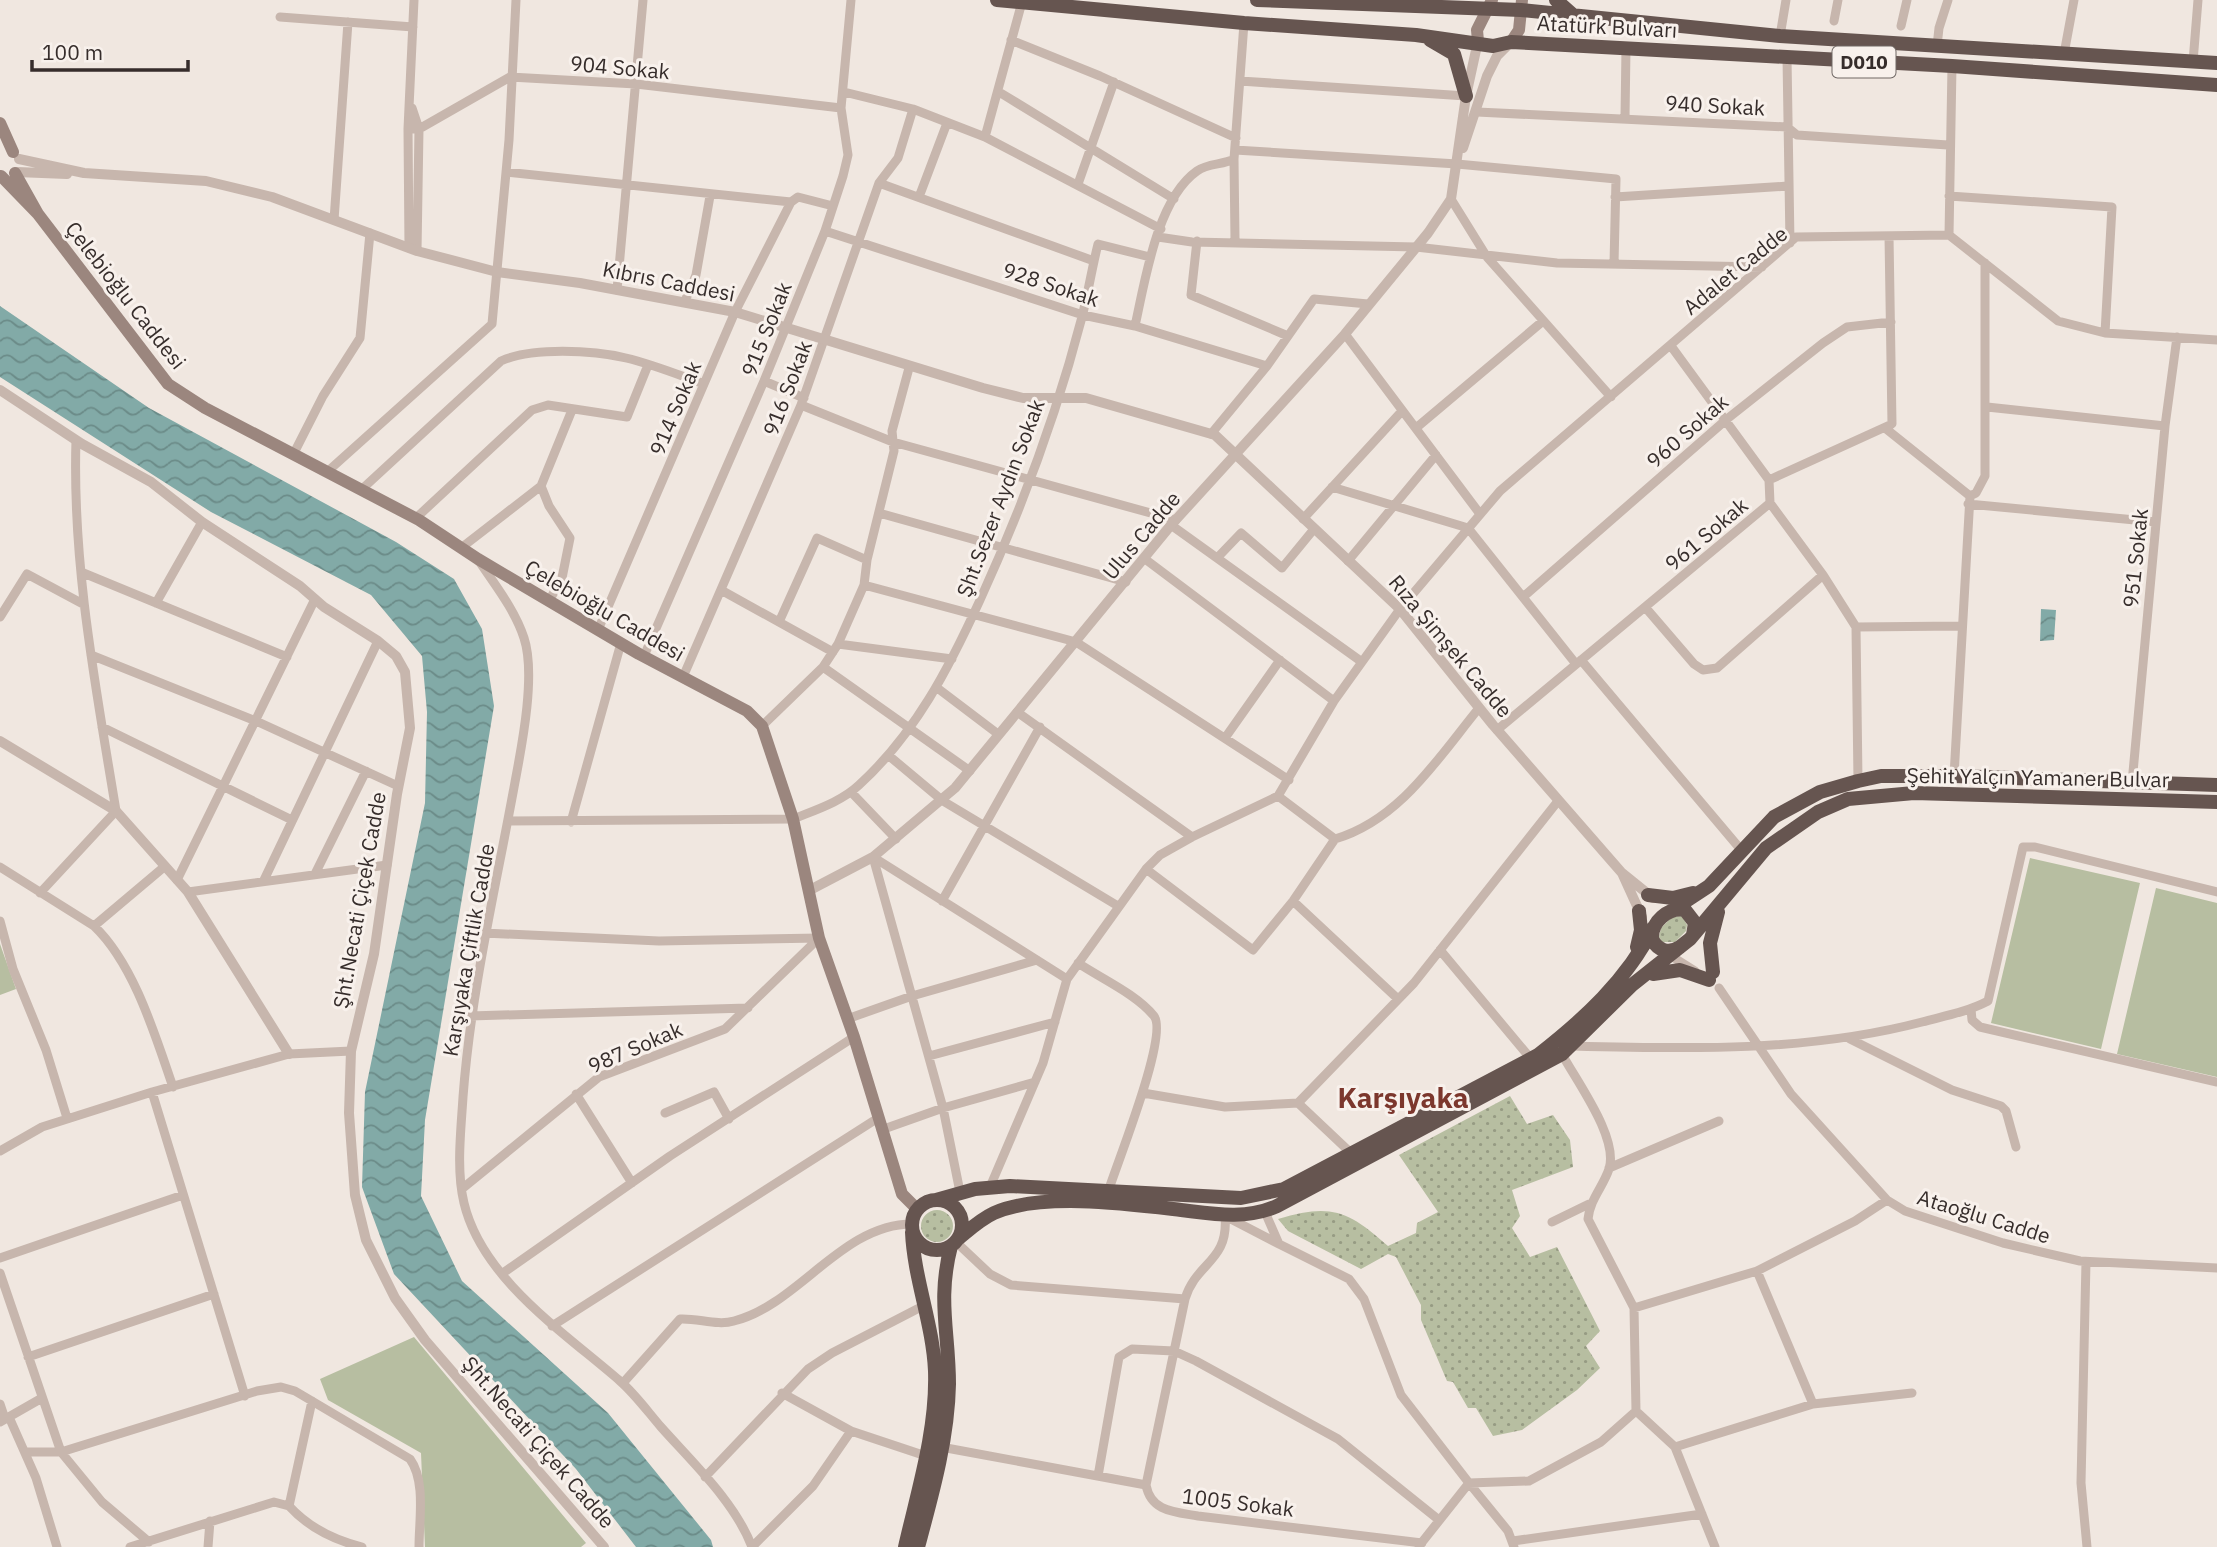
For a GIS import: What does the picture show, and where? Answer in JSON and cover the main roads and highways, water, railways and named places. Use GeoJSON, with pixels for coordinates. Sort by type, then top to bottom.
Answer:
{"type":"FeatureCollection","features":[{"type":"Feature","properties":{"kind":"highway","name":"Atatürk Bulvarı"},"geometry":{"type":"LineString","coordinates":[[997,0],[1244,23],[1416,35],[1478,41],[1493,46],[1511,42],[1626,48],[1952,66],[2217,85]]}},
{"type":"Feature","properties":{"kind":"highway","name":"Atatürk Bulvarı"},"geometry":{"type":"LineString","coordinates":[[1257,0],[1521,5],[1573,15],[1780,36],[2217,63]]}},
{"type":"Feature","properties":{"kind":"highway"},"geometry":{"type":"LineString","coordinates":[[1556,0],[1573,15]]}},
{"type":"Feature","properties":{"kind":"highway"},"geometry":{"type":"LineString","coordinates":[[1416,35],[1442,44],[1454,54],[1466,96]]}},
{"type":"Feature","properties":{"kind":"highway","name":"Şehit Yalçın Yamaner Bulvar"},"geometry":{"type":"LineString","coordinates":[[1651,934],[1704,890],[1774,817],[1797,803],[1858,780],[1881,776],[1954,776],[2217,785]]}},
{"type":"Feature","properties":{"kind":"highway","name":"Şehit Yalçın Yamaner Bulvar"},"geometry":{"type":"LineString","coordinates":[[955,1242],[992,1214],[1028,1202],[1144,1206],[1225,1216],[1265,1212],[1567,1050],[1683,941],[1725,898],[1766,848],[1788,830],[1818,812],[1848,799],[1965,793],[2217,802]]}},
{"type":"Feature","properties":{"kind":"highway"},"geometry":{"type":"LineString","coordinates":[[1648,895],[1673,898],[1704,890]]}},
{"type":"Feature","properties":{"kind":"highway"},"geometry":{"type":"LineString","coordinates":[[1645,976],[1680,970],[1714,980],[1712,928],[1725,898]]}},
{"type":"Feature","properties":{"kind":"highway"},"geometry":{"type":"LineString","coordinates":[[905,1547],[932,1422],[935,1370],[912,1228],[917,1209],[960,1192],[990,1187],[1251,1197],[1284,1189],[1531,1059],[1569,1031],[1629,966],[1651,934],[1683,941],[1679,909]]}},
{"type":"Feature","properties":{"kind":"highway"},"geometry":{"type":"LineString","coordinates":[[1629,966],[1640,940],[1639,911]]}},
{"type":"Feature","properties":{"kind":"highway"},"geometry":{"type":"LineString","coordinates":[[918,1547],[941,1447],[949,1384],[942,1282],[962,1225],[957,1210],[950,1204],[936,1200]]}},
{"type":"Feature","properties":{"kind":"highway"},"geometry":{"type":"LineString","coordinates":[[912,1228],[916,1240],[928,1249],[955,1242]]}},
{"type":"Feature","properties":{"kind":"main road"},"geometry":{"type":"LineString","coordinates":[[1478,41],[1477,30],[1490,4]]}},
{"type":"Feature","properties":{"kind":"main road"},"geometry":{"type":"LineString","coordinates":[[1511,42],[1518,30],[1521,5]]}},
{"type":"Feature","properties":{"kind":"main road"},"geometry":{"type":"LineString","coordinates":[[0,123],[10,155]]}},
{"type":"Feature","properties":{"kind":"main road","name":"Çelebioğlu Caddesi"},"geometry":{"type":"LineString","coordinates":[[16,173],[38,214]]}},
{"type":"Feature","properties":{"kind":"main road","name":"Çelebioğlu Caddesi"},"geometry":{"type":"LineString","coordinates":[[1,176],[38,214],[168,384],[205,408],[416,518],[478,559],[598,630],[747,711],[762,726],[793,819],[819,938],[854,1037],[902,1194],[917,1209]]}},
{"type":"Feature","properties":{"kind":"water"},"geometry":{"type":"Polygon","coordinates":[[[0,306],[149,408],[396,542],[454,579],[482,629],[494,706],[425,1120],[421,1196],[462,1281],[608,1413],[711,1540],[713,1547],[636,1547],[576,1469],[394,1274],[362,1187],[365,1092],[425,803],[427,712],[422,656],[371,595],[211,512],[0,377],[0,306]]]}},
{"type":"Feature","properties":{"kind":"water"},"geometry":{"type":"Polygon","coordinates":[[[2041,609],[2056,610],[2054,640],[2040,641],[2041,609]]]}},
{"type":"Feature","properties":{"kind":"district","name":"Karşıyaka"},"geometry":{"type":"Point","coordinates":[1403,1097]}}]}
